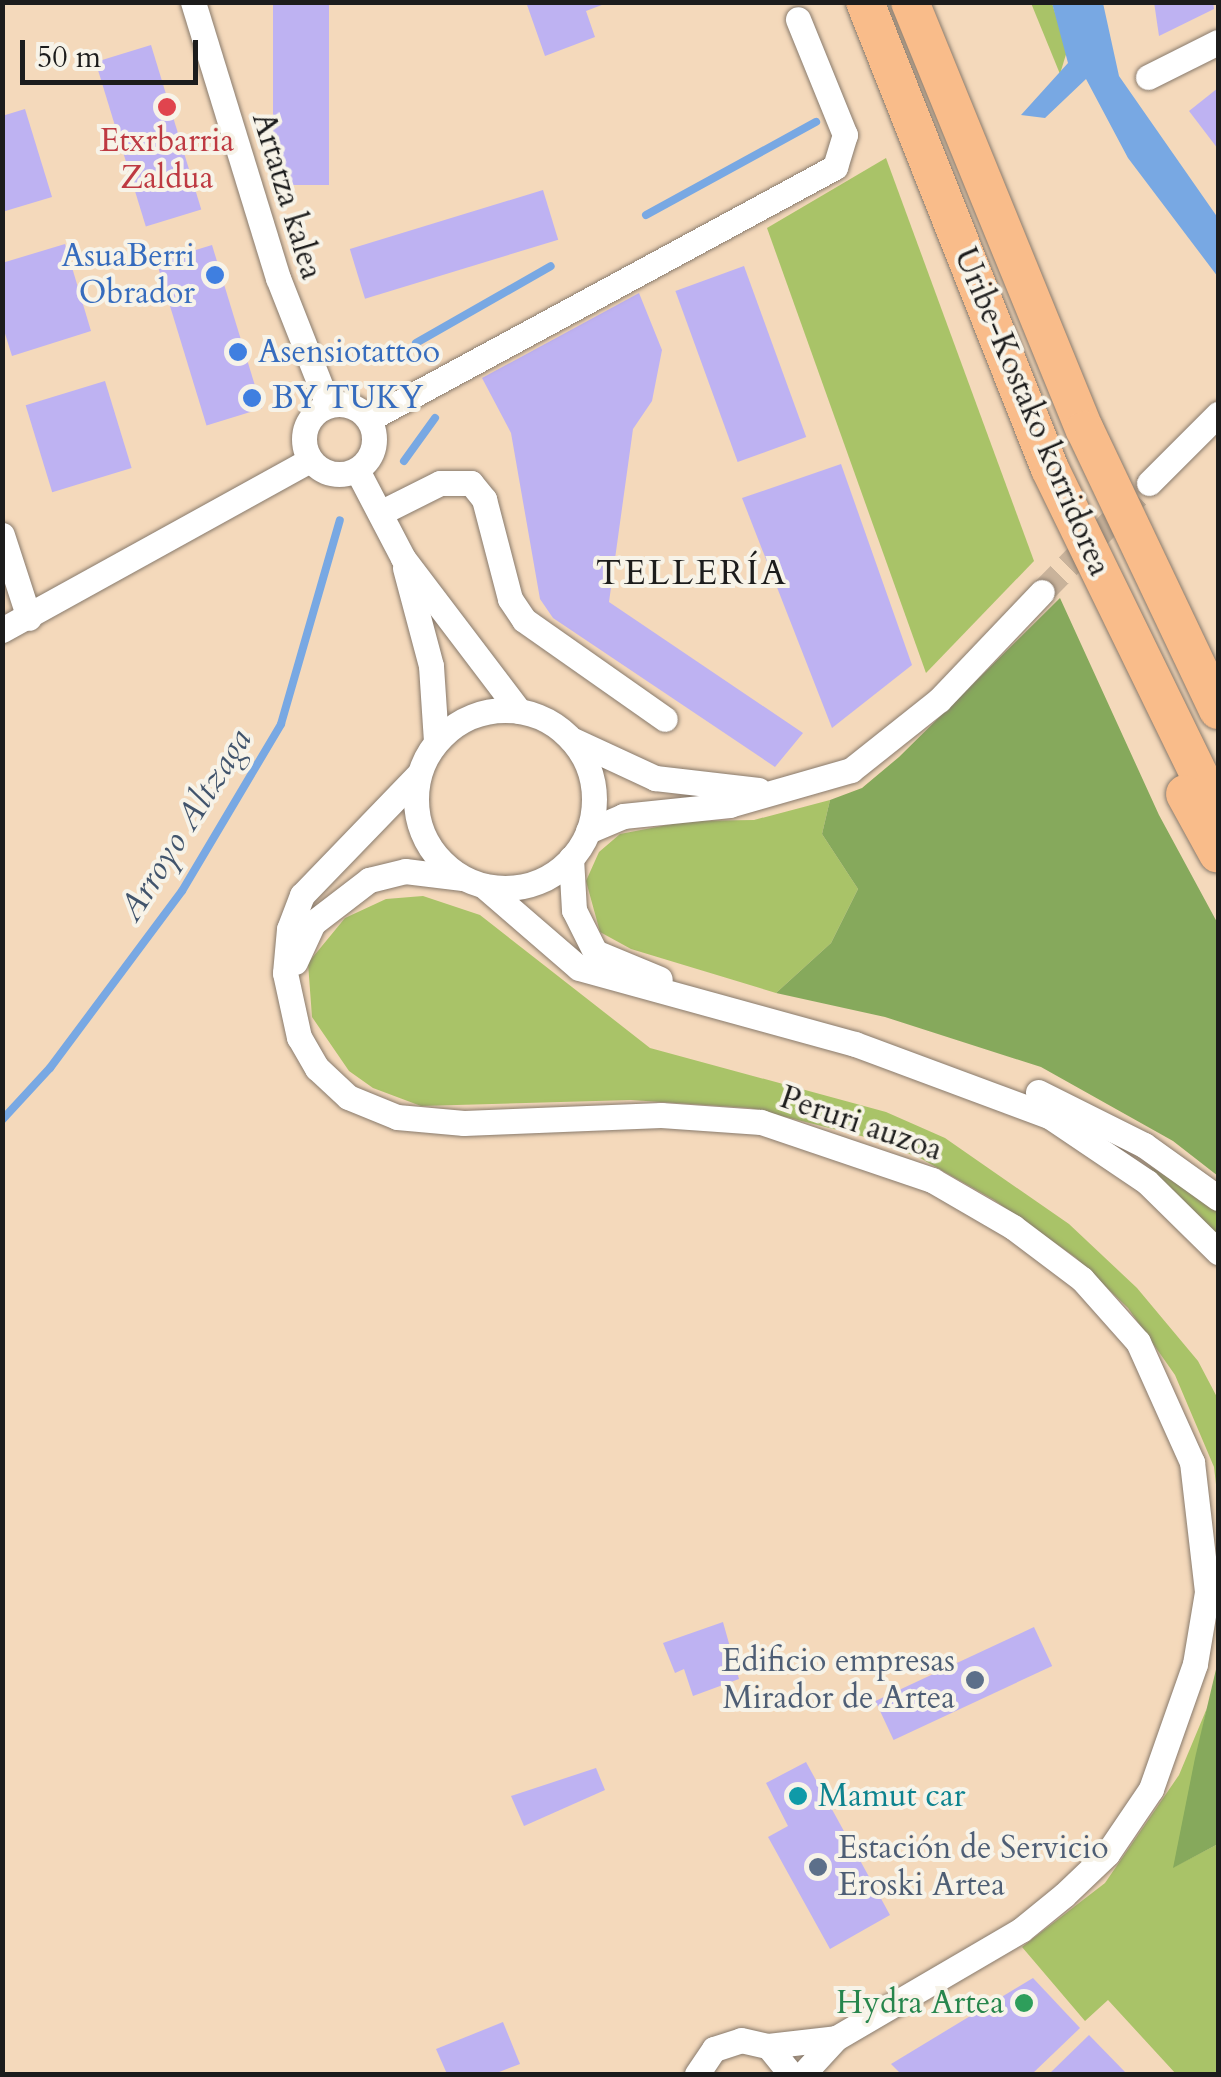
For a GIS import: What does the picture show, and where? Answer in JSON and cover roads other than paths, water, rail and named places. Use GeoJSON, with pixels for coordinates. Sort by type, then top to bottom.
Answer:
{"type":"FeatureCollection","features":[{"type":"Feature","properties":{"kind":"highway","name":"Uribe-Kostako korridorea"},"geometry":{"type":"LineString","coordinates":[[864,2],[1050,469],[1218,813]]}},
{"type":"Feature","properties":{"kind":"highway","name":"Uribe-Kostako korridorea"},"geometry":{"type":"LineString","coordinates":[[910,2],[1085,430],[1218,710]]}},
{"type":"Feature","properties":{"kind":"highway"},"geometry":{"type":"LineString","coordinates":[[1050,469],[1135,704],[1218,873]]}},
{"type":"Feature","properties":{"kind":"highway"},"geometry":{"type":"LineString","coordinates":[[1135,704],[1218,854]]}},
{"type":"Feature","properties":{"kind":"street","name":"Artatza kalea"},"geometry":{"type":"LineString","coordinates":[[193,2],[278,278],[328,406]]}},
{"type":"Feature","properties":{"kind":"street"},"geometry":{"type":"LineString","coordinates":[[368,419],[835,167],[845,135],[798,19]]}},
{"type":"Feature","properties":{"kind":"street"},"geometry":{"type":"LineString","coordinates":[[1148,77],[1218,42]]}},
{"type":"Feature","properties":{"kind":"street"},"geometry":{"type":"LineString","coordinates":[[350,405],[368,419],[375,441],[357,470],[337,475],[310,460],[304,434],[328,406],[350,405]]}},
{"type":"Feature","properties":{"kind":"street"},"geometry":{"type":"LineString","coordinates":[[1149,484],[1218,414]]}},
{"type":"Feature","properties":{"kind":"street"},"geometry":{"type":"LineString","coordinates":[[2,630],[310,460]]}},
{"type":"Feature","properties":{"kind":"street"},"geometry":{"type":"LineString","coordinates":[[357,470],[403,558],[519,710],[655,778],[788,790]]}},
{"type":"Feature","properties":{"kind":"street"},"geometry":{"type":"LineString","coordinates":[[380,514],[440,483],[472,483],[484,499],[510,599],[524,620],[664,719]]}},
{"type":"Feature","properties":{"kind":"street"},"geometry":{"type":"LineString","coordinates":[[2,535],[28,618]]}},
{"type":"Feature","properties":{"kind":"street"},"geometry":{"type":"LineString","coordinates":[[403,558],[431,666],[436,742]]}},
{"type":"Feature","properties":{"kind":"street"},"geometry":{"type":"LineString","coordinates":[[588,831],[623,816],[729,806],[850,770],[885,748],[1042,592]]}},
{"type":"Feature","properties":{"kind":"street"},"geometry":{"type":"LineString","coordinates":[[294,1002],[285,972],[302,894],[418,775],[436,742],[474,715],[519,710]]}},
{"type":"Feature","properties":{"kind":"street"},"geometry":{"type":"LineString","coordinates":[[294,1002],[296,953],[337,899],[369,880],[405,871],[473,882],[531,884],[572,858],[588,831],[593,783],[572,739]]}},
{"type":"Feature","properties":{"kind":"street"},"geometry":{"type":"LineString","coordinates":[[418,775],[422,834],[438,859],[473,882],[578,968],[855,1044],[1050,1116],[1147,1182],[1218,1252]]}},
{"type":"Feature","properties":{"kind":"street"},"geometry":{"type":"LineString","coordinates":[[572,858],[574,910],[595,952],[652,976],[860,1031],[1039,1093],[1144,1146],[1218,1198]]}},
{"type":"Feature","properties":{"kind":"street","name":"Peruri auzoa"},"geometry":{"type":"LineString","coordinates":[[294,1002],[299,1037],[317,1068],[348,1097],[397,1117],[464,1123],[661,1116],[762,1122],[932,1180],[1013,1227],[1082,1279],[1138,1342],[1172,1406],[1192,1462],[1207,1592],[1195,1664],[1150,1789],[1108,1854],[1021,1930],[836,2038],[802,2074]]}},
{"type":"Feature","properties":{"kind":"street","name":"Peruri auzoa"},"geometry":{"type":"LineString","coordinates":[[697,2074],[704,2060],[728,2042],[768,2046],[836,2038]]}},
{"type":"Feature","properties":{"kind":"street"},"geometry":{"type":"LineString","coordinates":[[768,2046],[791,2074]]}},
{"type":"Feature","properties":{"kind":"water"},"geometry":{"type":"Polygon","coordinates":[[[1052,3],[1103,3],[1119,76],[1218,218],[1218,277],[1128,158],[1086,79],[1045,118],[1021,115],[1068,63],[1052,3]]]}},
{"type":"Feature","properties":{"kind":"waterway","name":"Arroyo Altzaga"},"geometry":{"type":"LineString","coordinates":[[646,215],[816,122]]}},
{"type":"Feature","properties":{"kind":"waterway","name":"Arroyo Altzaga"},"geometry":{"type":"LineString","coordinates":[[416,343],[551,266]]}},
{"type":"Feature","properties":{"kind":"waterway","name":"Arroyo Altzaga"},"geometry":{"type":"LineString","coordinates":[[404,461],[435,418]]}},
{"type":"Feature","properties":{"kind":"waterway","name":"Arroyo Altzaga"},"geometry":{"type":"LineString","coordinates":[[2,1120],[50,1068],[182,891],[281,724],[340,520]]}},
{"type":"Feature","properties":{"kind":"tunnel"},"geometry":{"type":"LineString","coordinates":[[1042,592],[1149,483]]}},
{"type":"Feature","properties":{"kind":"place","name":"Etxrbarria Zaldua"},"geometry":{"type":"Point","coordinates":[167,107]}},
{"type":"Feature","properties":{"kind":"place","name":"AsuaBerri Obrador"},"geometry":{"type":"Point","coordinates":[215,275]}},
{"type":"Feature","properties":{"kind":"place","name":"Asensiotattoo"},"geometry":{"type":"Point","coordinates":[238,352]}},
{"type":"Feature","properties":{"kind":"place","name":"BY TUKY"},"geometry":{"type":"Point","coordinates":[252,398]}},
{"type":"Feature","properties":{"kind":"place","name":"Edificio empresas Mirador de Artea"},"geometry":{"type":"Point","coordinates":[975,1680]}},
{"type":"Feature","properties":{"kind":"place","name":"Mamut car"},"geometry":{"type":"Point","coordinates":[798,1796]}},
{"type":"Feature","properties":{"kind":"place","name":"Estación de Servicio Eroski Artea"},"geometry":{"type":"Point","coordinates":[818,1867]}},
{"type":"Feature","properties":{"kind":"place","name":"Hydra Artea"},"geometry":{"type":"Point","coordinates":[1024,2003]}},
{"type":"Feature","properties":{"kind":"district","name":"TELLERÍA"},"geometry":{"type":"Point","coordinates":[692,573]}}]}
